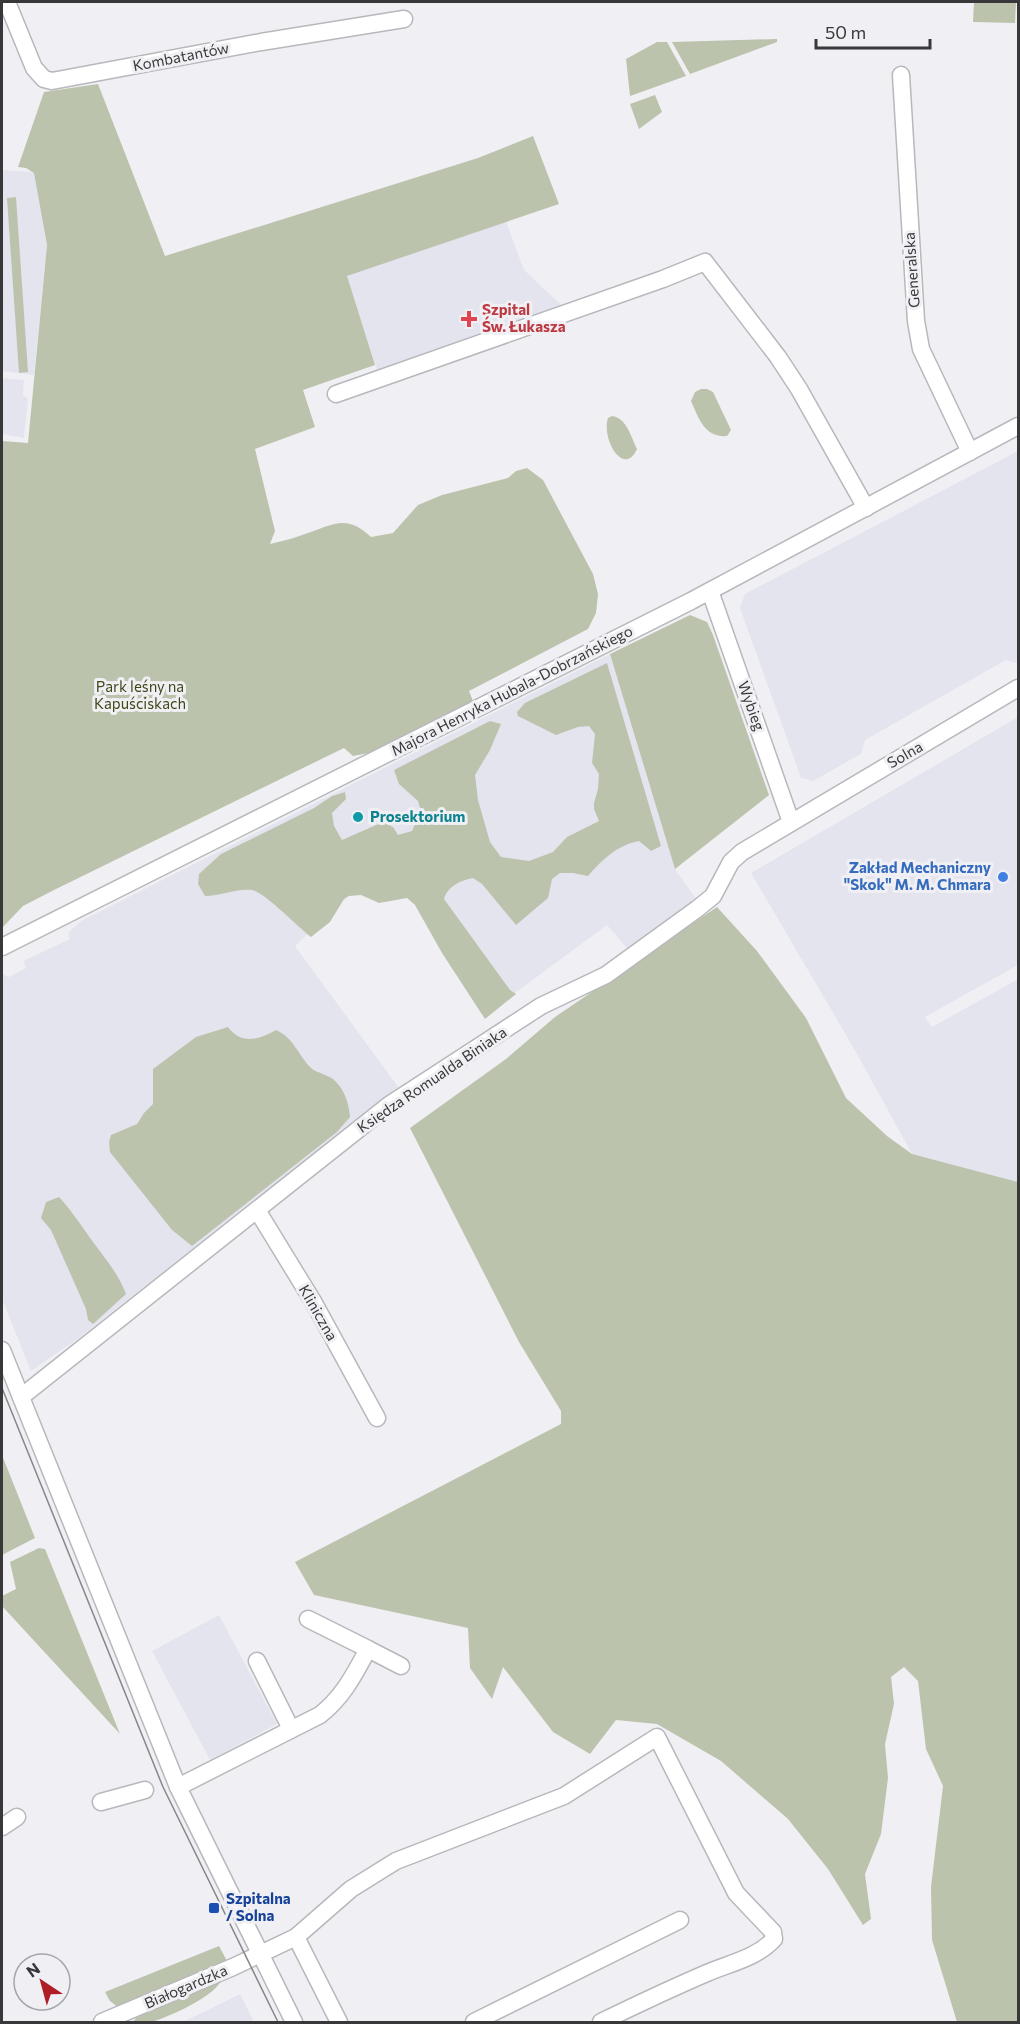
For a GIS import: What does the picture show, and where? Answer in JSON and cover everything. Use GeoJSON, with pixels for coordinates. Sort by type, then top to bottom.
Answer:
{"type":"FeatureCollection","features":[{"type":"Feature","properties":{"kind":"street","name":"Kombatantów"},"geometry":{"type":"LineString","coordinates":[[7,2],[34,68],[44,79],[52,81],[261,42],[404,19]]}},
{"type":"Feature","properties":{"kind":"street","name":"Generalska"},"geometry":{"type":"LineString","coordinates":[[901,75],[916,321],[921,349],[970,453]]}},
{"type":"Feature","properties":{"kind":"street"},"geometry":{"type":"LineString","coordinates":[[336,394],[663,279],[705,262],[783,365],[866,508]]}},
{"type":"Feature","properties":{"kind":"street","name":"Majora Henryka Hubala-Dobrzańskiego"},"geometry":{"type":"LineString","coordinates":[[2,947],[710,591],[1018,426]]}},
{"type":"Feature","properties":{"kind":"street","name":"Wybieg"},"geometry":{"type":"LineString","coordinates":[[710,591],[792,822]]}},
{"type":"Feature","properties":{"kind":"street","name":"Solna"},"geometry":{"type":"LineString","coordinates":[[792,822],[1018,688]]}},
{"type":"Feature","properties":{"kind":"street","name":"Księdza Romualda Biniaka"},"geometry":{"type":"LineString","coordinates":[[21,1397],[389,1105],[541,1006],[606,975],[712,896],[728,867],[742,852],[792,822]]}},
{"type":"Feature","properties":{"kind":"street","name":"Kliniczna"},"geometry":{"type":"LineString","coordinates":[[256,1210],[314,1303],[377,1418]]}},
{"type":"Feature","properties":{"kind":"street"},"geometry":{"type":"LineString","coordinates":[[2,1350],[107,1615],[178,1786],[294,2022]]}},
{"type":"Feature","properties":{"kind":"street"},"geometry":{"type":"LineString","coordinates":[[308,1619],[400,1666]]}},
{"type":"Feature","properties":{"kind":"street"},"geometry":{"type":"LineString","coordinates":[[178,1786],[320,1715],[332,1706],[345,1691],[368,1649]]}},
{"type":"Feature","properties":{"kind":"street"},"geometry":{"type":"LineString","coordinates":[[256,1660],[291,1729]]}},
{"type":"Feature","properties":{"kind":"street","name":"Białogardzka"},"geometry":{"type":"LineString","coordinates":[[109,2021],[296,1937],[351,1889],[396,1861],[564,1796],[657,1737],[736,1893],[773,1932],[774,1939],[767,1947],[754,1954],[708,1972],[629,2016]]}},
{"type":"Feature","properties":{"kind":"street"},"geometry":{"type":"LineString","coordinates":[[101,1802],[145,1790]]}},
{"type":"Feature","properties":{"kind":"street"},"geometry":{"type":"LineString","coordinates":[[2,1827],[17,1817]]}},
{"type":"Feature","properties":{"kind":"street"},"geometry":{"type":"LineString","coordinates":[[474,2022],[680,1920]]}},
{"type":"Feature","properties":{"kind":"street"},"geometry":{"type":"LineString","coordinates":[[296,1937],[339,2022]]}},
{"type":"Feature","properties":{"kind":"street"},"geometry":{"type":"LineString","coordinates":[[601,2022],[629,2016]]}},
{"type":"Feature","properties":{"kind":"shaded area"},"geometry":{"type":"Polygon","coordinates":[[[2,170],[34,172],[47,245],[34,375],[2,371],[2,170]]]}},
{"type":"Feature","properties":{"kind":"shaded area"},"geometry":{"type":"Polygon","coordinates":[[[506,221],[524,270],[569,312],[380,379],[346,276],[506,221]]]}},
{"type":"Feature","properties":{"kind":"shaded area"},"geometry":{"type":"Polygon","coordinates":[[[2,378],[24,380],[23,395],[28,399],[24,438],[2,434],[2,378]]]}},
{"type":"Feature","properties":{"kind":"shaded area"},"geometry":{"type":"Polygon","coordinates":[[[1018,451],[1018,661],[1016,663],[1006,660],[865,740],[861,754],[813,781],[801,778],[740,608],[745,594],[1018,451]]]}},
{"type":"Feature","properties":{"kind":"shaded area"},"geometry":{"type":"Polygon","coordinates":[[[610,654],[675,869],[697,900],[631,953],[607,925],[488,1013],[408,889],[367,879],[295,946],[399,1088],[76,1340],[31,1371],[2,1299],[2,974],[9,977],[26,968],[23,961],[70,939],[68,933],[81,921],[610,654]]]}},
{"type":"Feature","properties":{"kind":"shaded area"},"geometry":{"type":"Polygon","coordinates":[[[1018,717],[1018,965],[925,1017],[932,1027],[1018,979],[1018,1182],[912,1154],[857,1054],[751,873],[1018,717]]]}},
{"type":"Feature","properties":{"kind":"shaded area"},"geometry":{"type":"Polygon","coordinates":[[[219,1615],[277,1724],[210,1760],[152,1651],[219,1615]]]}},
{"type":"Feature","properties":{"kind":"shaded area"},"geometry":{"type":"Polygon","coordinates":[[[240,1994],[254,2022],[183,2022],[240,1994]]]}},
{"type":"Feature","properties":{"kind":"green space"},"geometry":{"type":"Polygon","coordinates":[[[974,2],[1016,2],[1015,23],[973,22],[974,2]]]}},
{"type":"Feature","properties":{"kind":"green space"},"geometry":{"type":"Polygon","coordinates":[[[777,39],[777,42],[690,74],[672,42],[777,39]]]}},
{"type":"Feature","properties":{"kind":"green space"},"geometry":{"type":"Polygon","coordinates":[[[657,42],[667,42],[686,76],[630,96],[626,59],[657,42]]]}},
{"type":"Feature","properties":{"kind":"green space","name":"Park leśny na Kapuściskach"},"geometry":{"type":"Polygon","coordinates":[[[98,84],[165,256],[478,158],[533,136],[559,204],[347,276],[375,365],[303,390],[315,427],[255,449],[275,531],[270,544],[338,523],[353,525],[371,537],[393,533],[418,505],[442,495],[508,478],[516,471],[527,468],[543,480],[593,574],[598,594],[596,613],[588,629],[469,691],[473,701],[368,753],[353,756],[344,748],[23,906],[2,928],[2,441],[28,443],[47,245],[34,173],[26,168],[18,167],[44,92],[98,84]]]}},
{"type":"Feature","properties":{"kind":"green space"},"geometry":{"type":"Polygon","coordinates":[[[655,95],[662,112],[639,129],[630,104],[655,95]]]}},
{"type":"Feature","properties":{"kind":"green space"},"geometry":{"type":"Polygon","coordinates":[[[16,197],[28,372],[19,373],[7,198],[16,197]]]}},
{"type":"Feature","properties":{"kind":"green space"},"geometry":{"type":"Polygon","coordinates":[[[701,389],[713,392],[731,430],[727,436],[713,434],[700,421],[691,401],[695,392],[701,389]]]}},
{"type":"Feature","properties":{"kind":"green space"},"geometry":{"type":"Polygon","coordinates":[[[612,416],[625,424],[630,434],[637,449],[632,457],[626,459],[620,457],[611,445],[607,427],[608,418],[612,416]]]}},
{"type":"Feature","properties":{"kind":"green space"},"geometry":{"type":"Polygon","coordinates":[[[690,615],[707,622],[713,635],[769,795],[675,869],[610,654],[690,615]]]}},
{"type":"Feature","properties":{"kind":"green space"},"geometry":{"type":"Polygon","coordinates":[[[607,663],[661,846],[651,851],[639,841],[631,843],[610,854],[588,876],[560,873],[552,879],[548,898],[516,925],[482,884],[473,878],[459,882],[451,888],[444,899],[510,990],[516,994],[485,1019],[442,953],[415,905],[407,898],[379,903],[361,895],[349,896],[344,899],[330,922],[311,937],[257,892],[240,890],[205,896],[198,884],[199,874],[221,854],[314,808],[332,796],[345,792],[346,799],[332,813],[334,826],[342,840],[383,822],[393,827],[398,835],[412,831],[421,811],[418,801],[399,784],[394,770],[490,721],[501,724],[490,750],[475,775],[478,800],[490,842],[501,857],[529,861],[553,852],[567,837],[599,821],[594,809],[599,774],[592,763],[595,734],[589,726],[578,727],[556,735],[518,716],[517,712],[525,703],[607,663]]]}},
{"type":"Feature","properties":{"kind":"green space"},"geometry":{"type":"Polygon","coordinates":[[[717,907],[757,951],[806,1018],[846,1098],[887,1136],[912,1154],[1018,1182],[1018,2022],[957,2022],[932,1940],[931,1887],[943,1786],[926,1749],[918,1681],[904,1667],[891,1677],[894,1704],[885,1744],[888,1778],[881,1834],[865,1874],[871,1919],[863,1925],[828,1869],[788,1819],[721,1761],[657,1724],[616,1720],[590,1754],[553,1732],[503,1667],[492,1699],[470,1668],[468,1628],[314,1595],[295,1562],[561,1424],[561,1411],[519,1342],[410,1128],[506,1059],[555,1017],[717,907]]]}},
{"type":"Feature","properties":{"kind":"green space"},"geometry":{"type":"Polygon","coordinates":[[[228,1027],[233,1033],[250,1039],[276,1030],[282,1033],[292,1042],[311,1068],[337,1083],[345,1096],[350,1117],[337,1132],[192,1246],[172,1230],[110,1152],[109,1142],[111,1135],[137,1124],[153,1104],[153,1069],[196,1037],[228,1027]]]}},
{"type":"Feature","properties":{"kind":"green space"},"geometry":{"type":"Polygon","coordinates":[[[59,1197],[111,1267],[126,1294],[93,1324],[88,1320],[86,1309],[51,1230],[41,1218],[46,1202],[59,1197]]]}},
{"type":"Feature","properties":{"kind":"green space"},"geometry":{"type":"Polygon","coordinates":[[[2,1455],[35,1538],[2,1555],[2,1455]]]}},
{"type":"Feature","properties":{"kind":"green space"},"geometry":{"type":"Polygon","coordinates":[[[39,1548],[45,1549],[120,1734],[2,1606],[2,1596],[16,1589],[10,1562],[39,1548]]]}},
{"type":"Feature","properties":{"kind":"green space"},"geometry":{"type":"Polygon","coordinates":[[[219,1946],[227,1961],[119,2008],[110,2001],[105,1992],[219,1946]]]}},
{"type":"Feature","properties":{"kind":"green space"},"geometry":{"type":"Polygon","coordinates":[[[222,1979],[218,1986],[202,1999],[180,2011],[151,2022],[133,2022],[143,2013],[222,1979]]]}},
{"type":"Feature","properties":{"kind":"tram line"},"geometry":{"type":"LineString","coordinates":[[2,1388],[163,1787],[278,2022]]}},
{"type":"Feature","properties":{"kind":"place","name":"Szpital Św. Łukasza"},"geometry":{"type":"Point","coordinates":[469,319]}},
{"type":"Feature","properties":{"kind":"place","name":"Prosektorium"},"geometry":{"type":"Point","coordinates":[358,817]}},
{"type":"Feature","properties":{"kind":"place","name":"Zakład Mechaniczny \"Skok\" M. M. Chmara"},"geometry":{"type":"Point","coordinates":[1003,877]}},
{"type":"Feature","properties":{"kind":"place","name":"Szpitalna / Solna"},"geometry":{"type":"Point","coordinates":[214,1908]}}]}
